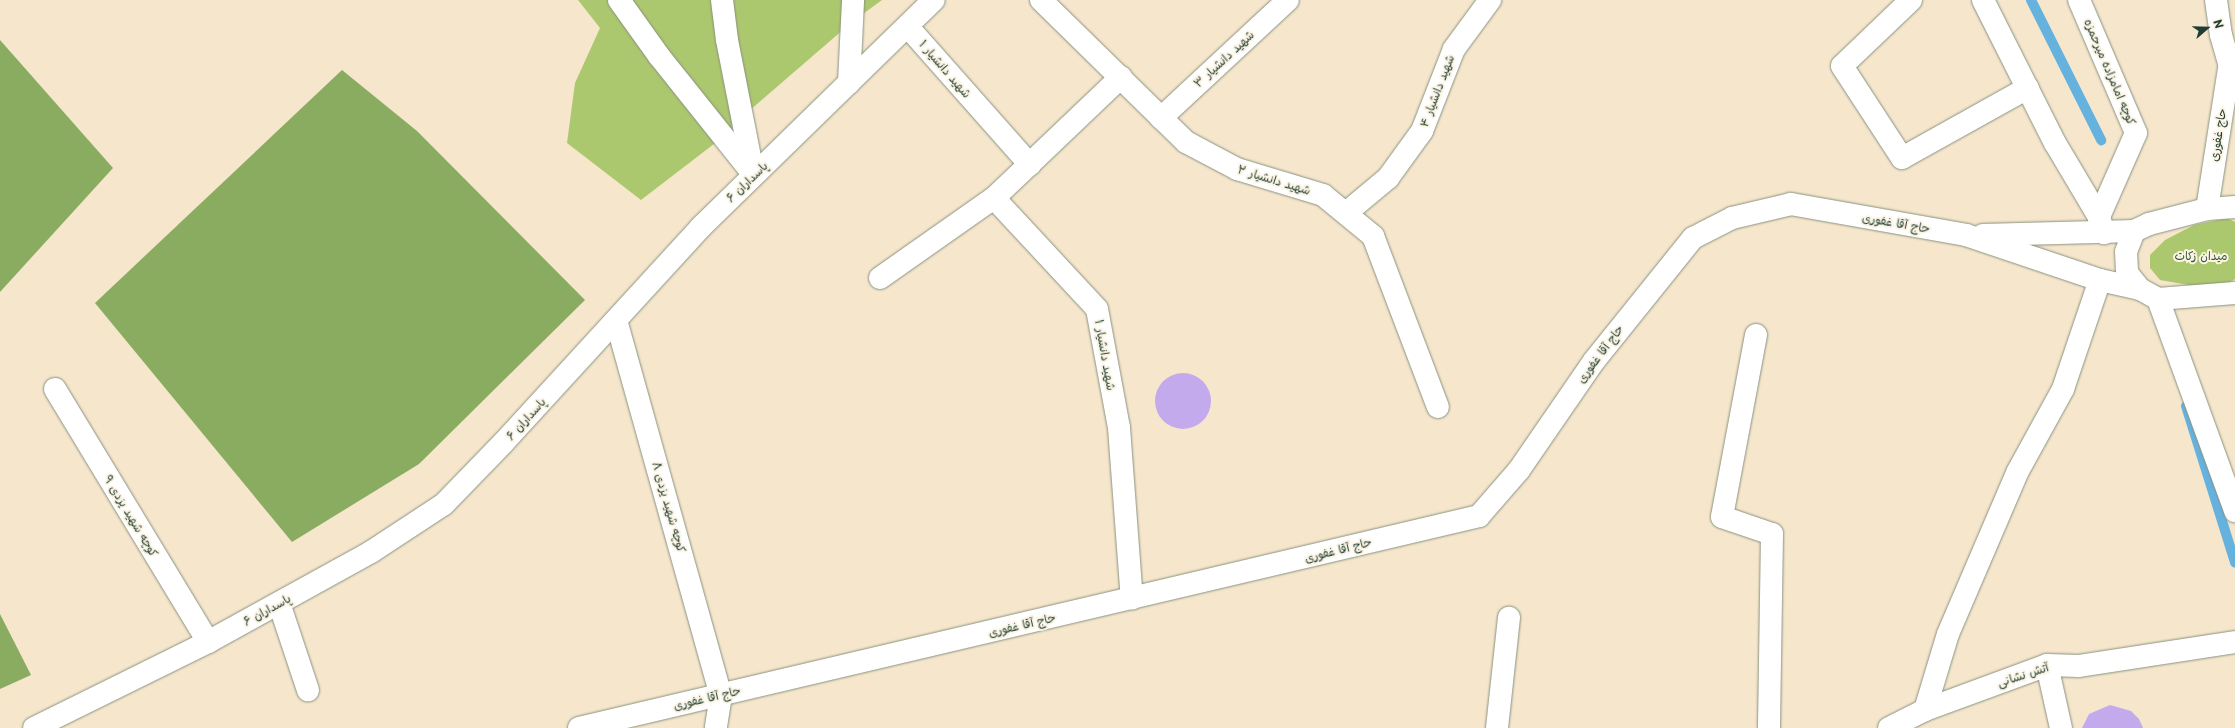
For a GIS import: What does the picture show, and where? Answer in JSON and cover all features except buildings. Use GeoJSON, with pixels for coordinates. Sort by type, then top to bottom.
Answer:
{"type":"FeatureCollection","features":[{"type":"Feature","properties":{"kind":"street"},"geometry":{"type":"LineString","coordinates":[[619,0],[659,56],[754,175]]}},
{"type":"Feature","properties":{"kind":"street"},"geometry":{"type":"LineString","coordinates":[[722,0],[727,40],[754,175]]}},
{"type":"Feature","properties":{"kind":"street"},"geometry":{"type":"LineString","coordinates":[[849,83],[853,0]]}},
{"type":"Feature","properties":{"kind":"street","name":"پاسداران ۶"},"geometry":{"type":"LineString","coordinates":[[34,728],[208,642],[280,603],[371,552],[444,504],[504,442],[702,227],[934,0]]}},
{"type":"Feature","properties":{"kind":"street","name":"شهید دانشیار ۲"},"geometry":{"type":"LineString","coordinates":[[1041,0],[1186,142],[1237,169],[1323,195],[1374,236],[1438,407]]}},
{"type":"Feature","properties":{"kind":"street","name":"شهید دانشیار ۳"},"geometry":{"type":"LineString","coordinates":[[1161,118],[1288,0]]}},
{"type":"Feature","properties":{"kind":"street","name":"شهید دانشیار ۴"},"geometry":{"type":"LineString","coordinates":[[1346,213],[1388,178],[1422,131],[1454,49],[1490,0]]}},
{"type":"Feature","properties":{"kind":"street"},"geometry":{"type":"LineString","coordinates":[[1911,0],[1842,66],[1902,158],[2028,88]]}},
{"type":"Feature","properties":{"kind":"street"},"geometry":{"type":"LineString","coordinates":[[1983,0],[2055,143],[2101,225]]}},
{"type":"Feature","properties":{"kind":"street","name":"کوچه امامزاده میرحمزه"},"geometry":{"type":"LineString","coordinates":[[2079,0],[2136,133],[2101,225]]}},
{"type":"Feature","properties":{"kind":"street","name":"حاج غفوری"},"geometry":{"type":"LineString","coordinates":[[2216,0],[2228,35],[2230,62],[2235,85]]}},
{"type":"Feature","properties":{"kind":"street","name":"شهید دانشیار ۱"},"geometry":{"type":"LineString","coordinates":[[908,27],[1030,165]]}},
{"type":"Feature","properties":{"kind":"street","name":"حاج غفوری"},"geometry":{"type":"LineString","coordinates":[[2207,208],[2230,62]]}},
{"type":"Feature","properties":{"kind":"street"},"geometry":{"type":"LineString","coordinates":[[880,278],[994,198],[1121,77]]}},
{"type":"Feature","properties":{"kind":"street","name":"شهید دانشیار ۱"},"geometry":{"type":"LineString","coordinates":[[994,198],[1097,309],[1119,428],[1132,599]]}},
{"type":"Feature","properties":{"kind":"street","name":"حاج آقا غفوری"},"geometry":{"type":"LineString","coordinates":[[579,728],[1132,599],[1479,516],[1518,470],[1594,360],[1693,238],[1732,218],[1791,204],[1966,235],[2100,280],[2149,294],[2235,293]]}},
{"type":"Feature","properties":{"kind":"street"},"geometry":{"type":"LineString","coordinates":[[2235,207],[2207,208],[2175,215],[2134,231],[2126,252],[2127,273],[2149,294],[2235,511]]}},
{"type":"Feature","properties":{"kind":"street","name":"حاج آقا غفوری"},"geometry":{"type":"LineString","coordinates":[[1966,235],[2101,225],[2134,231]]}},
{"type":"Feature","properties":{"kind":"street"},"geometry":{"type":"LineString","coordinates":[[1925,710],[1948,634],[2018,471],[2063,389],[2100,280]]}},
{"type":"Feature","properties":{"kind":"street","name":"کوچه شهید یزدی ۸"},"geometry":{"type":"LineString","coordinates":[[616,320],[721,695]]}},
{"type":"Feature","properties":{"kind":"street"},"geometry":{"type":"LineString","coordinates":[[1756,334],[1722,517],[1772,534],[1770,728]]}},
{"type":"Feature","properties":{"kind":"street","name":"کوچه شهید یزدی ۹"},"geometry":{"type":"LineString","coordinates":[[55,389],[208,642]]}},
{"type":"Feature","properties":{"kind":"street"},"geometry":{"type":"LineString","coordinates":[[280,603],[308,690]]}},
{"type":"Feature","properties":{"kind":"street"},"geometry":{"type":"LineString","coordinates":[[1497,728],[1509,618]]}},
{"type":"Feature","properties":{"kind":"street","name":"آتش نشانی"},"geometry":{"type":"LineString","coordinates":[[1889,728],[1925,710],[2047,665],[2079,666],[2235,642]]}},
{"type":"Feature","properties":{"kind":"street"},"geometry":{"type":"LineString","coordinates":[[2047,665],[2061,728]]}},
{"type":"Feature","properties":{"kind":"street"},"geometry":{"type":"LineString","coordinates":[[716,728],[721,695]]}},
{"type":"Feature","properties":{"kind":"green space"},"geometry":{"type":"Polygon","coordinates":[[[578,0],[882,0],[852,22],[742,117],[723,137],[641,200],[567,143],[575,83],[600,28],[578,0]]]}},
{"type":"Feature","properties":{"kind":"green space"},"geometry":{"type":"Polygon","coordinates":[[[0,40],[113,168],[0,292],[0,40]]]}},
{"type":"Feature","properties":{"kind":"green space"},"geometry":{"type":"Polygon","coordinates":[[[342,70],[417,131],[585,300],[419,464],[292,542],[95,303],[342,70]]]}},
{"type":"Feature","properties":{"kind":"green space","name":"میدان زکات"},"geometry":{"type":"Polygon","coordinates":[[[2227,218],[2235,222],[2235,279],[2227,284],[2200,287],[2160,280],[2150,268],[2150,255],[2165,240],[2194,225],[2227,218]]]}},
{"type":"Feature","properties":{"kind":"green space"},"geometry":{"type":"Polygon","coordinates":[[[0,614],[31,675],[0,689],[0,614]]]}},
{"type":"Feature","properties":{"kind":"waterway"},"geometry":{"type":"LineString","coordinates":[[2031,0],[2101,140]]}},
{"type":"Feature","properties":{"kind":"waterway"},"geometry":{"type":"LineString","coordinates":[[2186,406],[2235,562]]}}]}
